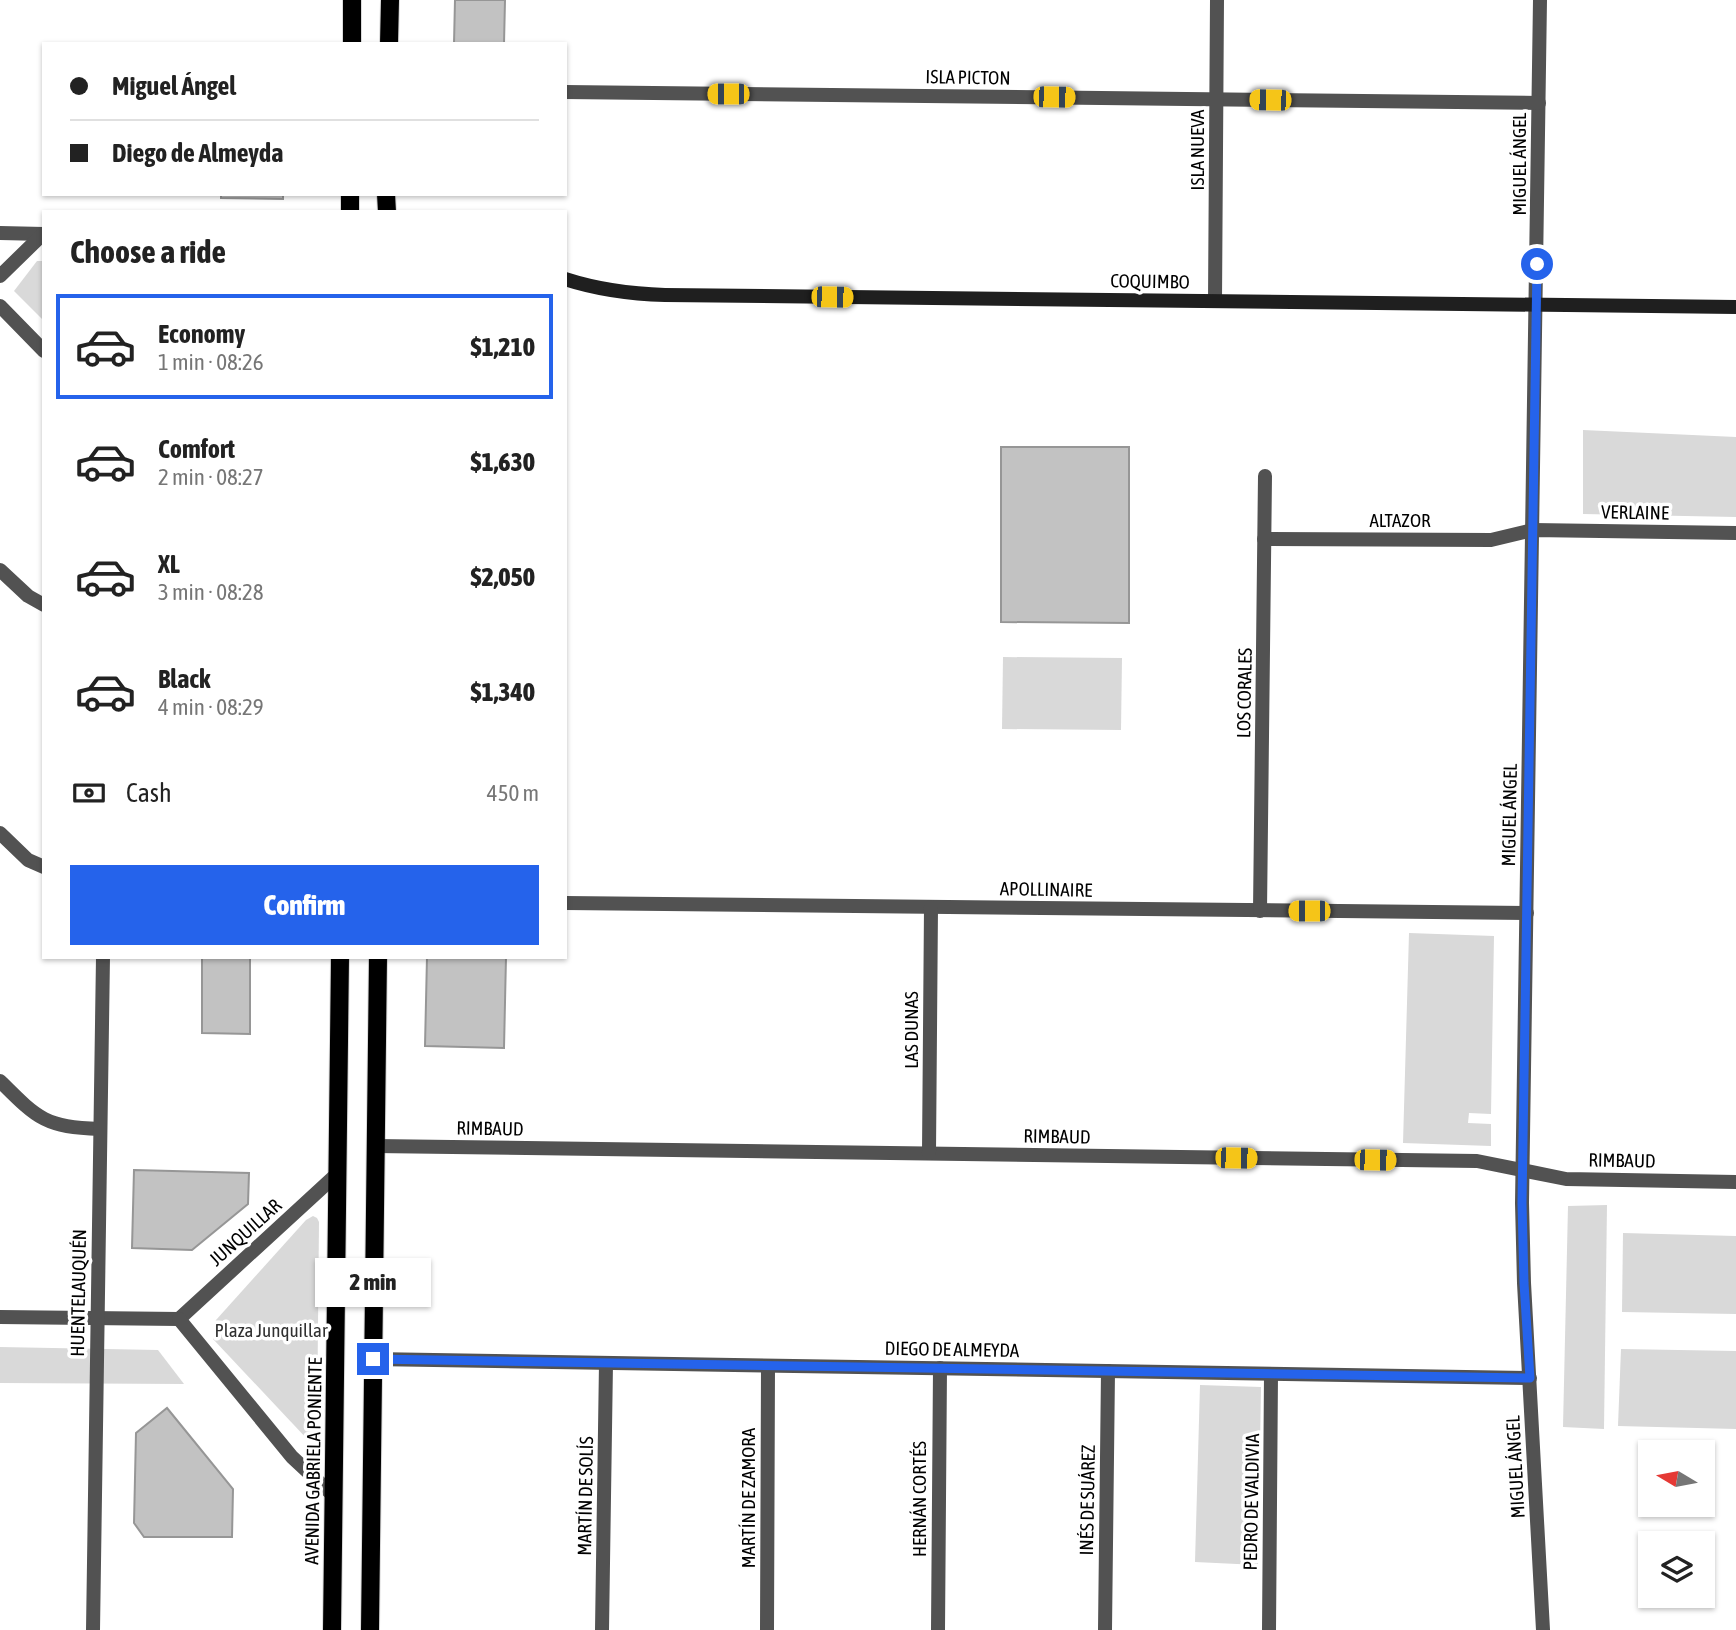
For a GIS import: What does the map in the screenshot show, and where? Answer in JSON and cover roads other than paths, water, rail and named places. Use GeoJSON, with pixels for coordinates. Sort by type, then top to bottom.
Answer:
{"type":"FeatureCollection","features":[{"type":"Feature","properties":{"kind":"main road"},"geometry":{"type":"LineString","coordinates":[[352,0],[352,42]]}},
{"type":"Feature","properties":{"kind":"main road"},"geometry":{"type":"LineString","coordinates":[[389,42],[390,0]]}},
{"type":"Feature","properties":{"kind":"main road","name":"AVENIDA GABRIELA PONIENTE"},"geometry":{"type":"LineString","coordinates":[[332,1630],[340,959]]}},
{"type":"Feature","properties":{"kind":"main road"},"geometry":{"type":"LineString","coordinates":[[370,1630],[378,959]]}},
{"type":"Feature","properties":{"kind":"street","name":"ISLA NUEVA"},"geometry":{"type":"LineString","coordinates":[[1215,301],[1217,0]]}},
{"type":"Feature","properties":{"kind":"street","name":"MIGUEL ÁNGEL"},"geometry":{"type":"LineString","coordinates":[[1540,0],[1523,1170],[1524,1283],[1543,1630]]}},
{"type":"Feature","properties":{"kind":"street","name":"ISLA PICTON"},"geometry":{"type":"LineString","coordinates":[[567,92],[1539,103]]}},
{"type":"Feature","properties":{"kind":"street"},"geometry":{"type":"LineString","coordinates":[[0,233],[42,234]]}},
{"type":"Feature","properties":{"kind":"street"},"geometry":{"type":"LineString","coordinates":[[0,276],[42,236]]}},
{"type":"Feature","properties":{"kind":"street","name":"COQUIMBO"},"geometry":{"type":"LineString","coordinates":[[567,280],[592,288],[628,294],[665,295],[1736,307]]}},
{"type":"Feature","properties":{"kind":"street"},"geometry":{"type":"LineString","coordinates":[[0,306],[42,349]]}},
{"type":"Feature","properties":{"kind":"street","name":"LOS CORALES"},"geometry":{"type":"LineString","coordinates":[[1260,911],[1265,476]]}},
{"type":"Feature","properties":{"kind":"street","name":"VERLAINE"},"geometry":{"type":"LineString","coordinates":[[1533,530],[1736,533]]}},
{"type":"Feature","properties":{"kind":"street","name":"ALTAZOR"},"geometry":{"type":"LineString","coordinates":[[1265,539],[1491,540],[1533,530]]}},
{"type":"Feature","properties":{"kind":"street"},"geometry":{"type":"LineString","coordinates":[[0,570],[28,596],[42,604]]}},
{"type":"Feature","properties":{"kind":"street"},"geometry":{"type":"LineString","coordinates":[[0,833],[28,860],[42,866]]}},
{"type":"Feature","properties":{"kind":"street","name":"APOLLINAIRE"},"geometry":{"type":"LineString","coordinates":[[567,903],[1527,914]]}},
{"type":"Feature","properties":{"kind":"street","name":"LAS DUNAS"},"geometry":{"type":"LineString","coordinates":[[929,1153],[931,907]]}},
{"type":"Feature","properties":{"kind":"street","name":"HUENTELAUQUÉN"},"geometry":{"type":"LineString","coordinates":[[93,1630],[103,959]]}},
{"type":"Feature","properties":{"kind":"street"},"geometry":{"type":"LineString","coordinates":[[0,1081],[27,1109],[48,1123],[70,1128],[100,1129]]}},
{"type":"Feature","properties":{"kind":"street","name":"RIMBAUD"},"geometry":{"type":"LineString","coordinates":[[375,1146],[1477,1161],[1566,1179],[1736,1182]]}},
{"type":"Feature","properties":{"kind":"street","name":"JUNQUILLAR"},"geometry":{"type":"LineString","coordinates":[[179,1319],[337,1174]]}},
{"type":"Feature","properties":{"kind":"street"},"geometry":{"type":"LineString","coordinates":[[0,1317],[179,1319],[292,1457],[334,1496]]}},
{"type":"Feature","properties":{"kind":"street","name":"DIEGO DE ALMEYDA"},"geometry":{"type":"LineString","coordinates":[[373,1359],[1530,1378]]}},
{"type":"Feature","properties":{"kind":"street","name":"MARTÍN DE SOLÍS"},"geometry":{"type":"LineString","coordinates":[[602,1630],[607,1363]]}},
{"type":"Feature","properties":{"kind":"street","name":"MARTÍN DE ZAMORA"},"geometry":{"type":"LineString","coordinates":[[768,1366],[768,1630]]}},
{"type":"Feature","properties":{"kind":"street","name":"HERNÁN CORTÉS"},"geometry":{"type":"LineString","coordinates":[[938,1630],[940,1368]]}},
{"type":"Feature","properties":{"kind":"street","name":"INÉS DE SUÁREZ"},"geometry":{"type":"LineString","coordinates":[[1105,1630],[1108,1371]]}},
{"type":"Feature","properties":{"kind":"street","name":"PEDRO DE VALDIVIA"},"geometry":{"type":"LineString","coordinates":[[1269,1630],[1271,1374]]}},
{"type":"Feature","properties":{"kind":"park label","name":"Plaza Junquillar"},"geometry":{"type":"Point","coordinates":[271,1330]}}]}
